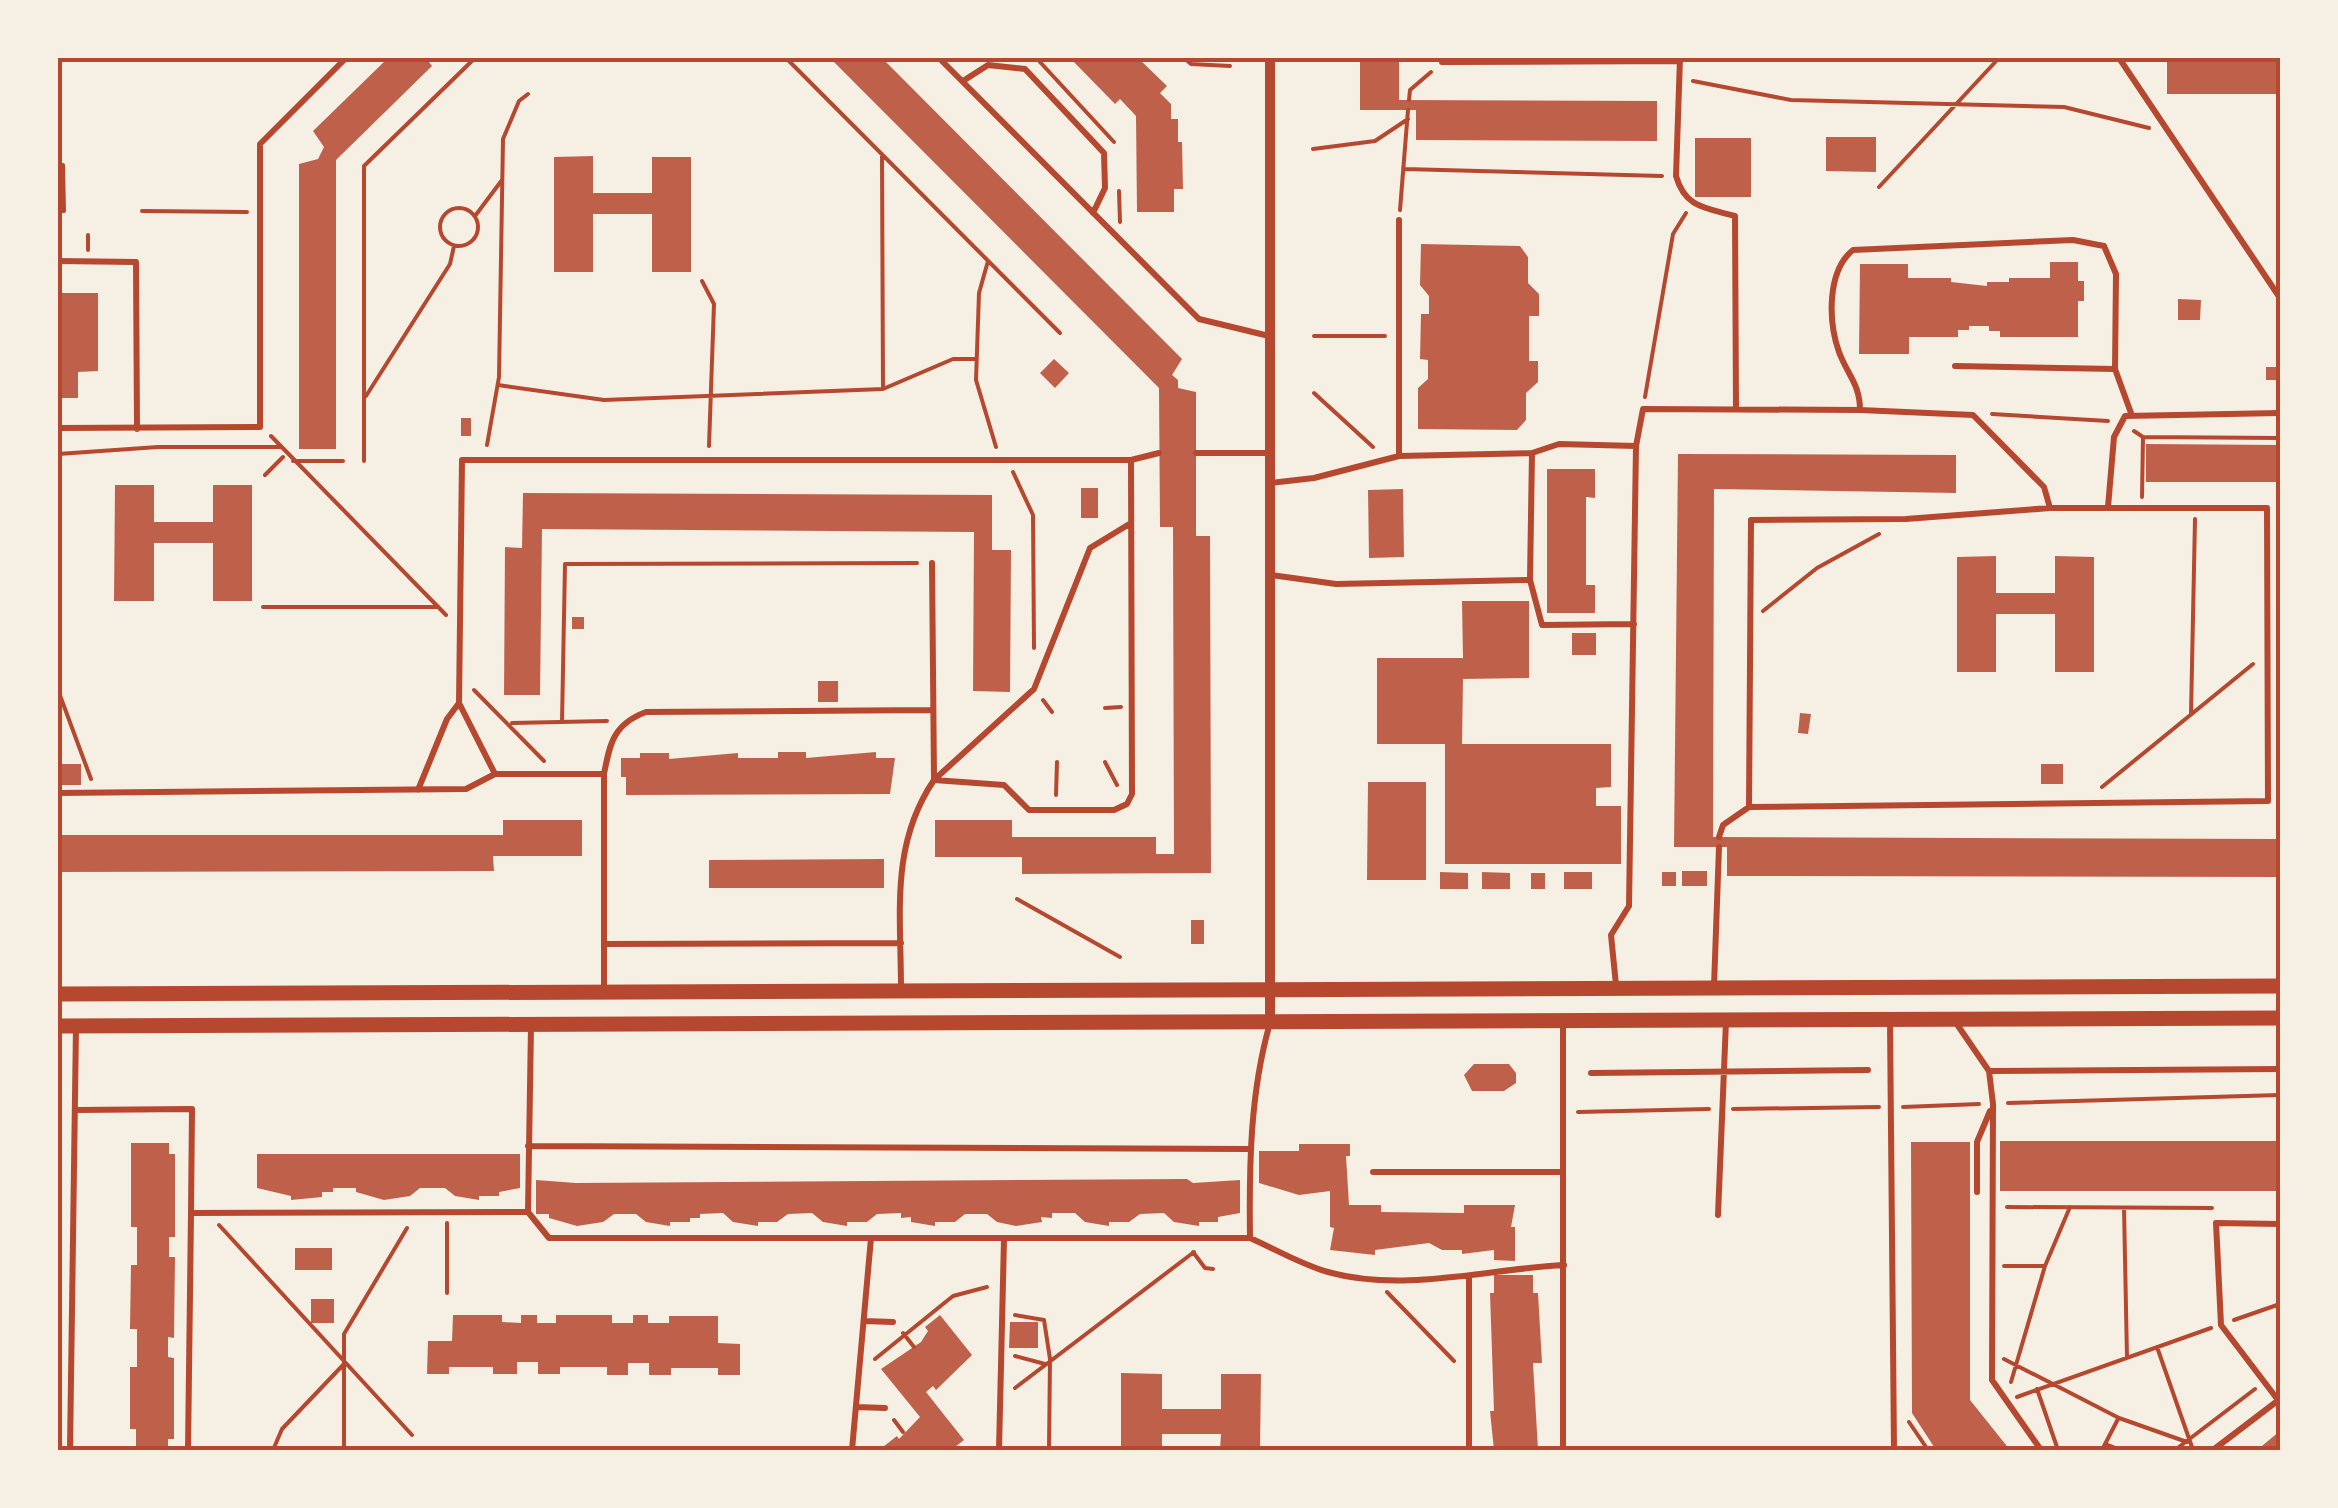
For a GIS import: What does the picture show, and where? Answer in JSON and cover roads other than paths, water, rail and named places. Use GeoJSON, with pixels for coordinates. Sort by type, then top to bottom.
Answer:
{"type":"FeatureCollection","features":[{"type":"Feature","properties":{"kind":"main road"},"geometry":{"type":"LineString","coordinates":[[58,994],[2280,986]]}},
{"type":"Feature","properties":{"kind":"main road"},"geometry":{"type":"LineString","coordinates":[[58,1026],[2280,1018]]}},
{"type":"Feature","properties":{"kind":"street"},"geometry":{"type":"LineString","coordinates":[[1270,58],[1270,1022]]}},
{"type":"Feature","properties":{"kind":"lane"},"geometry":{"type":"LineString","coordinates":[[58,428],[260,427],[260,144],[346,58]]}},
{"type":"Feature","properties":{"kind":"lane"},"geometry":{"type":"LineString","coordinates":[[939,58],[1199,319],[1270,336]]}},
{"type":"Feature","properties":{"kind":"lane"},"geometry":{"type":"LineString","coordinates":[[2118,58],[2280,298]]}},
{"type":"Feature","properties":{"kind":"lane"},"geometry":{"type":"LineString","coordinates":[[1442,60],[1680,59],[1676,176],[1681,194],[1692,205],[1735,216],[1736,409]]}},
{"type":"Feature","properties":{"kind":"lane"},"geometry":{"type":"LineString","coordinates":[[963,81],[988,66],[1024,69],[1104,153],[1106,188],[1093,213]]}},
{"type":"Feature","properties":{"kind":"lane"},"geometry":{"type":"LineString","coordinates":[[1398,456],[1399,220]]}},
{"type":"Feature","properties":{"kind":"lane"},"geometry":{"type":"LineString","coordinates":[[1860,410],[1856,379],[1840,356],[1835,338],[1834,274],[1853,250],[1869,246],[2072,240],[2104,246],[2116,274],[2115,369],[2130,413]]}},
{"type":"Feature","properties":{"kind":"lane"},"geometry":{"type":"LineString","coordinates":[[58,261],[136,262],[137,429]]}},
{"type":"Feature","properties":{"kind":"lane"},"geometry":{"type":"LineString","coordinates":[[1956,366],[2115,369]]}},
{"type":"Feature","properties":{"kind":"lane"},"geometry":{"type":"LineString","coordinates":[[1616,988],[1612,935],[1628,906],[1636,446],[1643,410],[1860,410],[1972,415],[2044,487],[2050,508]]}},
{"type":"Feature","properties":{"kind":"lane"},"geometry":{"type":"LineString","coordinates":[[2108,507],[2120,422],[2130,413],[2280,413]]}},
{"type":"Feature","properties":{"kind":"lane"},"geometry":{"type":"LineString","coordinates":[[1270,483],[1314,478],[1398,456],[1532,453],[1559,444],[1636,446]]}},
{"type":"Feature","properties":{"kind":"lane"},"geometry":{"type":"LineString","coordinates":[[495,774],[459,704],[462,460],[1131,460],[1160,453]]}},
{"type":"Feature","properties":{"kind":"lane"},"geometry":{"type":"LineString","coordinates":[[1196,453],[1270,453]]}},
{"type":"Feature","properties":{"kind":"lane"},"geometry":{"type":"LineString","coordinates":[[1532,453],[1530,580],[1542,625],[1634,624]]}},
{"type":"Feature","properties":{"kind":"lane"},"geometry":{"type":"LineString","coordinates":[[934,780],[1004,785],[1029,810],[1114,810],[1128,804],[1132,794],[1131,460]]}},
{"type":"Feature","properties":{"kind":"lane"},"geometry":{"type":"LineString","coordinates":[[1720,838],[1723,824],[1749,806],[2268,801],[2267,508],[2050,508],[1906,519],[1751,520],[1749,806]]}},
{"type":"Feature","properties":{"kind":"lane"},"geometry":{"type":"LineString","coordinates":[[901,991],[902,851],[913,811],[934,780],[1034,689],[1090,548],[1131,523]]}},
{"type":"Feature","properties":{"kind":"lane"},"geometry":{"type":"LineString","coordinates":[[932,564],[934,780]]}},
{"type":"Feature","properties":{"kind":"lane"},"geometry":{"type":"LineString","coordinates":[[1270,574],[1336,584],[1530,580]]}},
{"type":"Feature","properties":{"kind":"lane"},"geometry":{"type":"LineString","coordinates":[[418,790],[447,719],[459,704]]}},
{"type":"Feature","properties":{"kind":"lane"},"geometry":{"type":"LineString","coordinates":[[604,992],[604,774],[610,743],[623,721],[646,712],[933,710]]}},
{"type":"Feature","properties":{"kind":"lane"},"geometry":{"type":"LineString","coordinates":[[58,793],[466,789],[495,774],[604,774]]}},
{"type":"Feature","properties":{"kind":"lane"},"geometry":{"type":"LineString","coordinates":[[1714,988],[1719,847]]}},
{"type":"Feature","properties":{"kind":"lane"},"geometry":{"type":"LineString","coordinates":[[604,944],[901,943]]}},
{"type":"Feature","properties":{"kind":"lane"},"geometry":{"type":"LineString","coordinates":[[1718,1215],[1719,1140],[1726,1109],[1726,1020]]}},
{"type":"Feature","properties":{"kind":"lane"},"geometry":{"type":"LineString","coordinates":[[1890,1020],[1894,1450]]}},
{"type":"Feature","properties":{"kind":"lane"},"geometry":{"type":"LineString","coordinates":[[1954,1020],[1989,1072],[1993,1104],[1992,1380],[2041,1450]]}},
{"type":"Feature","properties":{"kind":"lane"},"geometry":{"type":"LineString","coordinates":[[1563,1021],[1563,1450]]}},
{"type":"Feature","properties":{"kind":"lane"},"geometry":{"type":"LineString","coordinates":[[1250,1238],[1249,1149],[1261,1056],[1270,1022]]}},
{"type":"Feature","properties":{"kind":"lane"},"geometry":{"type":"LineString","coordinates":[[531,1025],[528,1212],[549,1238],[1250,1238],[1328,1272],[1374,1278],[1468,1278],[1493,1269],[1564,1265]]}},
{"type":"Feature","properties":{"kind":"lane"},"geometry":{"type":"LineString","coordinates":[[70,1450],[76,1026]]}},
{"type":"Feature","properties":{"kind":"lane"},"geometry":{"type":"LineString","coordinates":[[1989,1072],[2280,1069]]}},
{"type":"Feature","properties":{"kind":"lane"},"geometry":{"type":"LineString","coordinates":[[1590,1073],[1868,1070]]}},
{"type":"Feature","properties":{"kind":"lane"},"geometry":{"type":"LineString","coordinates":[[1977,1192],[1977,1142],[1993,1104]]}},
{"type":"Feature","properties":{"kind":"lane"},"geometry":{"type":"LineString","coordinates":[[76,1110],[192,1109],[188,1450]]}},
{"type":"Feature","properties":{"kind":"lane"},"geometry":{"type":"LineString","coordinates":[[528,1146],[1249,1149]]}},
{"type":"Feature","properties":{"kind":"lane"},"geometry":{"type":"LineString","coordinates":[[1373,1172],[1564,1172]]}},
{"type":"Feature","properties":{"kind":"lane"},"geometry":{"type":"LineString","coordinates":[[192,1213],[528,1212]]}},
{"type":"Feature","properties":{"kind":"lane"},"geometry":{"type":"LineString","coordinates":[[2212,1450],[2279,1399],[2221,1324],[2216,1223],[2280,1224]]}},
{"type":"Feature","properties":{"kind":"lane"},"geometry":{"type":"LineString","coordinates":[[852,1450],[871,1238]]}},
{"type":"Feature","properties":{"kind":"lane"},"geometry":{"type":"LineString","coordinates":[[998,1450],[1004,1238]]}},
{"type":"Feature","properties":{"kind":"lane"},"geometry":{"type":"LineString","coordinates":[[1468,1278],[1469,1450]]}},
{"type":"Feature","properties":{"kind":"lane"},"geometry":{"type":"LineString","coordinates":[[864,1321],[893,1322]]}},
{"type":"Feature","properties":{"kind":"lane"},"geometry":{"type":"LineString","coordinates":[[856,1407],[885,1408]]}},
{"type":"Feature","properties":{"kind":"lane"},"geometry":{"type":"LineString","coordinates":[[374,1450],[426,1450]]}}]}
